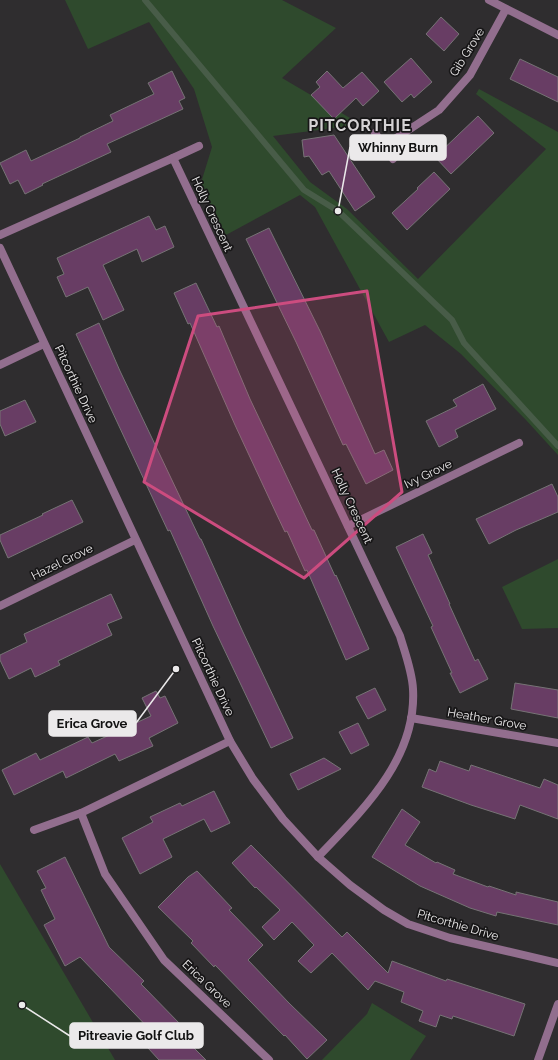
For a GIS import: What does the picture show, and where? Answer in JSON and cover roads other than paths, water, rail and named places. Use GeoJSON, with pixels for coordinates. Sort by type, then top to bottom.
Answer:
{"type":"FeatureCollection","features":[{"type":"Feature","properties":{"kind":"street"},"geometry":{"type":"LineString","coordinates":[[489,0],[558,35]]}},
{"type":"Feature","properties":{"kind":"street","name":"Gib Grove"},"geometry":{"type":"LineString","coordinates":[[384,146],[439,110],[470,75],[506,9]]}},
{"type":"Feature","properties":{"kind":"street"},"geometry":{"type":"LineString","coordinates":[[374,133],[393,159]]}},
{"type":"Feature","properties":{"kind":"street"},"geometry":{"type":"LineString","coordinates":[[0,235],[200,146]]}},
{"type":"Feature","properties":{"kind":"street","name":"Holly Crescent"},"geometry":{"type":"LineString","coordinates":[[173,158],[400,636],[407,659],[413,689],[411,718],[403,745],[391,770],[375,795],[318,857]]}},
{"type":"Feature","properties":{"kind":"street","name":"Pitcorthie Drive"},"geometry":{"type":"LineString","coordinates":[[0,248],[230,741],[253,779],[283,819],[318,857],[350,885],[384,910],[408,924],[450,938],[558,963]]}},
{"type":"Feature","properties":{"kind":"street"},"geometry":{"type":"LineString","coordinates":[[0,365],[44,344]]}},
{"type":"Feature","properties":{"kind":"street","name":"Ivy Grove"},"geometry":{"type":"LineString","coordinates":[[348,526],[519,443]]}},
{"type":"Feature","properties":{"kind":"street","name":"Hazel Grove"},"geometry":{"type":"LineString","coordinates":[[0,606],[135,540]]}},
{"type":"Feature","properties":{"kind":"street","name":"Heather Grove"},"geometry":{"type":"LineString","coordinates":[[411,718],[558,743]]}},
{"type":"Feature","properties":{"kind":"street"},"geometry":{"type":"LineString","coordinates":[[34,830],[81,813],[230,741]]}},
{"type":"Feature","properties":{"kind":"street","name":"Erica Grove"},"geometry":{"type":"LineString","coordinates":[[81,813],[104,874],[164,960],[269,1060]]}},
{"type":"Feature","properties":{"kind":"street"},"geometry":{"type":"LineString","coordinates":[[538,1060],[558,1004]]}},
{"type":"Feature","properties":{"kind":"waterway"},"geometry":{"type":"LineString","coordinates":[[145,0],[304,190],[338,211],[452,320],[464,343],[558,446]]}},
{"type":"Feature","properties":{"kind":"place","name":"Whinny Burn"},"geometry":{"type":"Point","coordinates":[338,211]}},
{"type":"Feature","properties":{"kind":"place","name":"Erica Grove"},"geometry":{"type":"Point","coordinates":[176,669]}},
{"type":"Feature","properties":{"kind":"place","name":"Pitreavie Golf Club"},"geometry":{"type":"Point","coordinates":[22,1005]}},
{"type":"Feature","properties":{"kind":"district","name":"PITCORTHIE"},"geometry":{"type":"Point","coordinates":[360,125]}}]}
